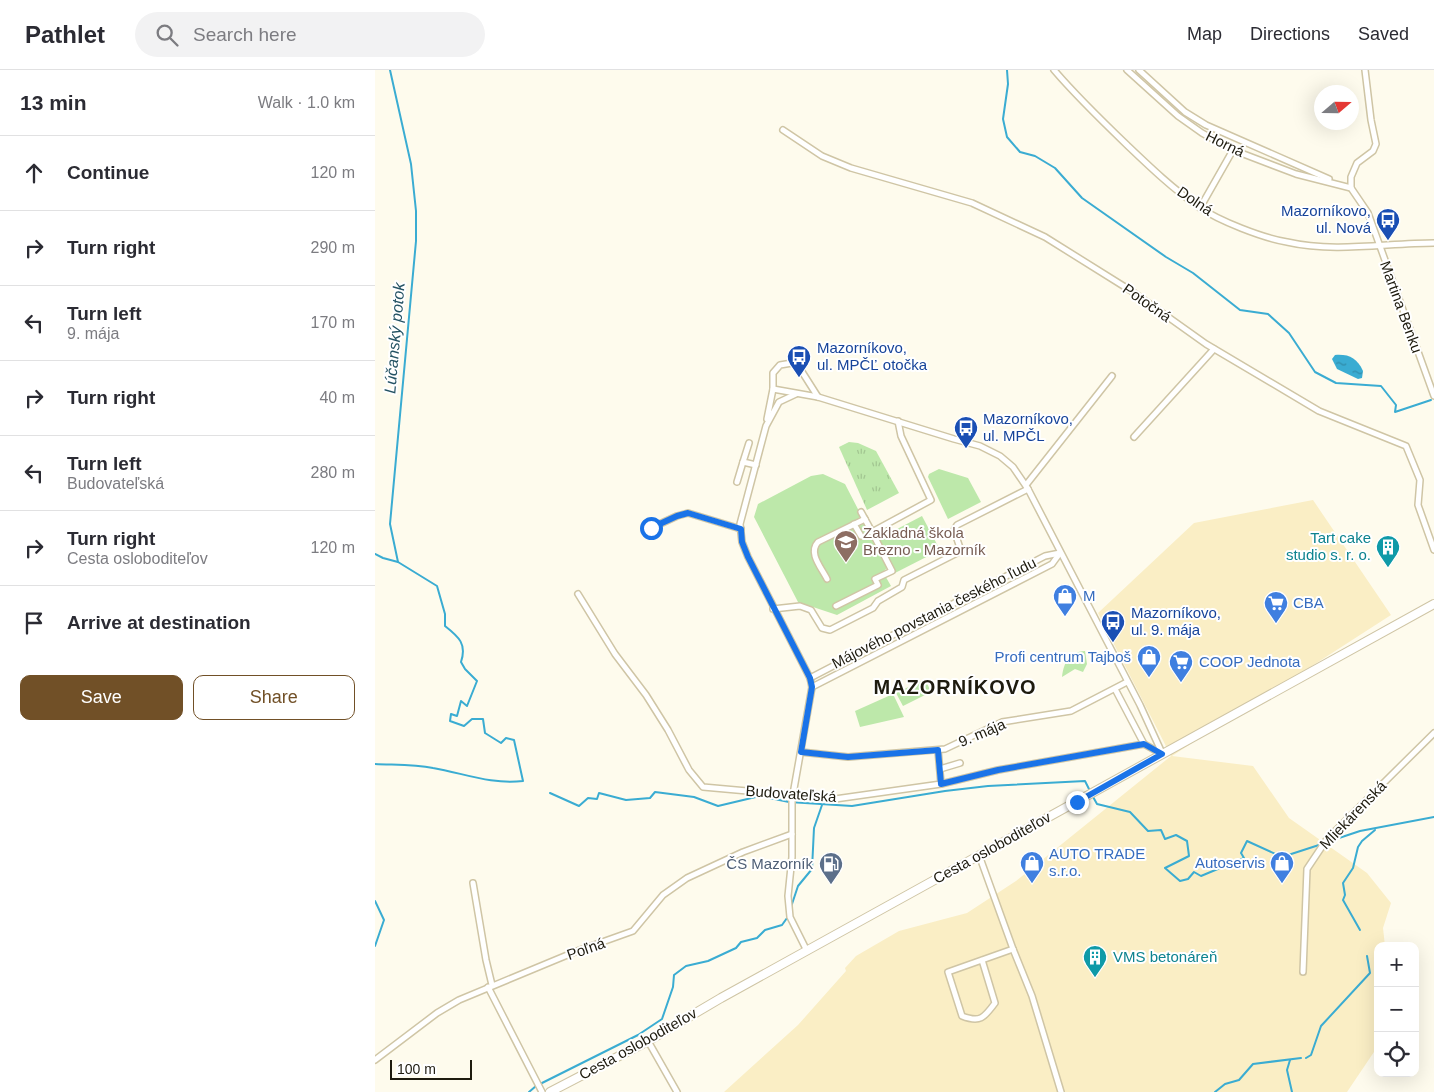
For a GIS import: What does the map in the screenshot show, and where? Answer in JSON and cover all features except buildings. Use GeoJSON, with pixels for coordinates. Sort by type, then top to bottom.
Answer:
{"type":"FeatureCollection","features":[{"type":"Feature","properties":{"kind":"main road","name":"Cesta osloboditeľov"},"geometry":{"type":"LineString","coordinates":[[550,1092],[648,1041],[721,998],[1434,604]]}},
{"type":"Feature","properties":{"kind":"street","name":"Dolná"},"geometry":{"type":"LineString","coordinates":[[1054,70],[1081,100],[1157,174],[1201,208],[1243,229],[1287,242],[1322,246],[1379,246],[1433,242]]}},
{"type":"Feature","properties":{"kind":"street","name":"Horná"},"geometry":{"type":"LineString","coordinates":[[1127,70],[1178,116],[1202,133],[1233,150],[1296,174],[1341,184]]}},
{"type":"Feature","properties":{"kind":"street","name":"Horná"},"geometry":{"type":"LineString","coordinates":[[1139,70],[1185,112],[1206,126],[1351,188]]}},
{"type":"Feature","properties":{"kind":"street"},"geometry":{"type":"LineString","coordinates":[[1365,70],[1376,144],[1373,151],[1357,163],[1351,177],[1351,188],[1368,213],[1379,246]]}},
{"type":"Feature","properties":{"kind":"street","name":"Potočná"},"geometry":{"type":"LineString","coordinates":[[783,130],[822,156],[851,168],[972,203],[1045,237],[1133,292],[1214,349],[1319,411],[1406,446],[1420,480],[1418,506],[1434,550]]}},
{"type":"Feature","properties":{"kind":"street"},"geometry":{"type":"LineString","coordinates":[[1201,208],[1233,150]]}},
{"type":"Feature","properties":{"kind":"street","name":"Martina Benku"},"geometry":{"type":"LineString","coordinates":[[1379,246],[1434,396]]}},
{"type":"Feature","properties":{"kind":"street"},"geometry":{"type":"LineString","coordinates":[[1134,437],[1214,349]]}},
{"type":"Feature","properties":{"kind":"street"},"geometry":{"type":"LineString","coordinates":[[807,951],[790,917],[788,896],[792,857],[792,798],[812,687],[810,678],[748,557],[742,542],[740,524],[766,426],[773,389],[773,373],[780,365],[791,363],[799,368],[818,396]]}},
{"type":"Feature","properties":{"kind":"street"},"geometry":{"type":"LineString","coordinates":[[773,609],[800,606],[811,610],[822,628],[830,630],[873,608],[878,600],[902,587],[905,580],[961,550],[954,530],[957,525],[1027,487],[1112,376]]}},
{"type":"Feature","properties":{"kind":"street"},"geometry":{"type":"LineString","coordinates":[[773,389],[818,396],[989,450],[1013,468],[1027,487],[1162,754]]}},
{"type":"Feature","properties":{"kind":"street"},"geometry":{"type":"LineString","coordinates":[[766,426],[779,402],[796,394]]}},
{"type":"Feature","properties":{"kind":"street"},"geometry":{"type":"LineString","coordinates":[[872,532],[931,500],[901,436],[898,421]]}},
{"type":"Feature","properties":{"kind":"street"},"geometry":{"type":"LineString","coordinates":[[737,482],[749,443]]}},
{"type":"Feature","properties":{"kind":"street"},"geometry":{"type":"LineString","coordinates":[[743,462],[756,465]]}},
{"type":"Feature","properties":{"kind":"street"},"geometry":{"type":"LineString","coordinates":[[836,606],[877,585],[875,579],[892,571],[861,512]]}},
{"type":"Feature","properties":{"kind":"street"},"geometry":{"type":"LineString","coordinates":[[651,528],[688,513],[741,529]]}},
{"type":"Feature","properties":{"kind":"street"},"geometry":{"type":"LineString","coordinates":[[827,579],[813,553],[815,546],[819,542],[865,519]]}},
{"type":"Feature","properties":{"kind":"street"},"geometry":{"type":"LineString","coordinates":[[854,524],[861,536]]}},
{"type":"Feature","properties":{"kind":"street"},"geometry":{"type":"LineString","coordinates":[[812,687],[1049,565],[1060,553]]}},
{"type":"Feature","properties":{"kind":"street","name":"Májového povstania českého ľudu"},"geometry":{"type":"LineString","coordinates":[[810,678],[1045,556],[1060,553]]}},
{"type":"Feature","properties":{"kind":"street","name":"Budovateľská"},"geometry":{"type":"LineString","coordinates":[[578,594],[615,654],[646,694],[689,770],[703,787],[792,798],[835,799],[941,784],[998,770],[1144,744]]}},
{"type":"Feature","properties":{"kind":"street","name":"9. mája"},"geometry":{"type":"LineString","coordinates":[[801,752],[848,757],[945,750],[1002,722],[1071,711],[1115,690],[1127,682]]}},
{"type":"Feature","properties":{"kind":"street"},"geometry":{"type":"LineString","coordinates":[[1115,690],[1144,744],[1162,754]]}},
{"type":"Feature","properties":{"kind":"street","name":"Mliekárenská"},"geometry":{"type":"LineString","coordinates":[[1303,972],[1307,869],[1327,839],[1434,733]]}},
{"type":"Feature","properties":{"kind":"street"},"geometry":{"type":"LineString","coordinates":[[938,750],[941,784]]}},
{"type":"Feature","properties":{"kind":"street"},"geometry":{"type":"LineString","coordinates":[[940,770],[960,763]]}},
{"type":"Feature","properties":{"kind":"street","name":"Poľná"},"geometry":{"type":"LineString","coordinates":[[375,1060],[400,1043],[437,1013],[459,1000],[577,950],[633,932],[663,895],[687,878],[743,852],[792,834]]}},
{"type":"Feature","properties":{"kind":"street"},"geometry":{"type":"LineString","coordinates":[[979,855],[1032,996],[1061,1092]]}},
{"type":"Feature","properties":{"kind":"street"},"geometry":{"type":"LineString","coordinates":[[473,883],[490,986],[542,1092]]}},
{"type":"Feature","properties":{"kind":"street"},"geometry":{"type":"LineString","coordinates":[[982,960],[995,1003],[986,1016],[974,1021],[962,1016],[948,972],[1013,949]]}},
{"type":"Feature","properties":{"kind":"street"},"geometry":{"type":"LineString","coordinates":[[648,1041],[677,1092]]}},
{"type":"Feature","properties":{"kind":"shaded area"},"geometry":{"type":"Polygon","coordinates":[[[1313,500],[1391,615],[1172,756],[1253,766],[1289,818],[1367,873],[1391,903],[1383,928],[1385,942],[1374,942],[1374,1052],[1347,1092],[724,1092],[798,1025],[846,971],[845,968],[856,956],[899,931],[967,913],[1016,881],[1171,756],[1098,613],[1194,523],[1313,500]]]}},
{"type":"Feature","properties":{"kind":"green space"},"geometry":{"type":"Polygon","coordinates":[[[849,442],[858,443],[876,451],[899,493],[867,510],[839,447],[849,442]]]}},
{"type":"Feature","properties":{"kind":"green space"},"geometry":{"type":"Polygon","coordinates":[[[939,469],[968,478],[981,502],[948,519],[928,477],[929,474],[939,469]]]}},
{"type":"Feature","properties":{"kind":"green space"},"geometry":{"type":"Polygon","coordinates":[[[823,474],[845,484],[860,513],[859,520],[866,524],[888,567],[883,572],[891,586],[837,615],[798,602],[754,517],[758,504],[811,476],[823,474]]]}},
{"type":"Feature","properties":{"kind":"green space"},"geometry":{"type":"Polygon","coordinates":[[[922,516],[940,550],[895,573],[878,539],[922,516]]]}},
{"type":"Feature","properties":{"kind":"green space"},"geometry":{"type":"Polygon","coordinates":[[[1085,651],[1087,664],[1083,672],[1075,669],[1062,677],[1068,659],[1075,653],[1085,651]]]}},
{"type":"Feature","properties":{"kind":"green space"},"geometry":{"type":"Polygon","coordinates":[[[925,679],[931,692],[903,706],[896,693],[925,679]]]}},
{"type":"Feature","properties":{"kind":"green space"},"geometry":{"type":"Polygon","coordinates":[[[893,694],[904,717],[860,727],[855,711],[893,694]]]}},
{"type":"Feature","properties":{"kind":"water"},"geometry":{"type":"Polygon","coordinates":[[[1335,355],[1348,356],[1355,360],[1363,371],[1362,378],[1358,379],[1337,369],[1332,359],[1335,355]]]}},
{"type":"Feature","properties":{"kind":"waterway","name":"Lúčanský potok"},"geometry":{"type":"LineString","coordinates":[[375,764],[419,766],[488,780],[523,781],[514,740],[506,738],[501,743],[485,733],[483,719],[472,719],[464,726],[450,721],[451,714],[457,716],[461,701],[467,706],[477,681],[461,662],[463,656],[461,641],[445,626],[445,614],[437,586],[398,562],[390,524],[416,241],[416,211],[411,164],[390,70]]}},
{"type":"Feature","properties":{"kind":"waterway"},"geometry":{"type":"LineString","coordinates":[[1007,70],[1008,84],[1003,119],[1007,137],[1020,152],[1035,156],[1055,168],[1082,198],[1166,257],[1193,273],[1240,310],[1268,314],[1289,333],[1315,372],[1336,383],[1381,386],[1396,405],[1395,412],[1431,400]]}},
{"type":"Feature","properties":{"kind":"waterway"},"geometry":{"type":"LineString","coordinates":[[375,554],[398,562]]}},
{"type":"Feature","properties":{"kind":"waterway","name":"Lúčanský potok"},"geometry":{"type":"LineString","coordinates":[[550,793],[579,806],[588,798],[597,799],[599,793],[626,800],[650,798],[655,792],[694,797],[718,806],[760,796],[789,802],[852,806],[988,786],[1085,781],[1090,791]]}},
{"type":"Feature","properties":{"kind":"waterway","name":"Lúčanský potok"},"geometry":{"type":"LineString","coordinates":[[1092,795],[1097,804],[1130,812],[1148,831],[1161,830],[1165,839],[1176,835],[1187,841],[1189,856],[1165,868],[1180,881],[1188,879],[1194,872],[1201,876],[1244,858],[1241,853],[1247,841],[1282,857],[1322,844]]}},
{"type":"Feature","properties":{"kind":"waterway"},"geometry":{"type":"LineString","coordinates":[[791,907],[798,886],[812,869],[814,828],[822,805]]}},
{"type":"Feature","properties":{"kind":"waterway","name":"Lúčanský potok"},"geometry":{"type":"LineString","coordinates":[[1327,842],[1360,831],[1434,817]]}},
{"type":"Feature","properties":{"kind":"waterway"},"geometry":{"type":"LineString","coordinates":[[1360,930],[1343,900],[1345,895],[1343,883],[1353,868],[1358,847],[1375,830]]}},
{"type":"Feature","properties":{"kind":"waterway"},"geometry":{"type":"LineString","coordinates":[[375,901],[384,920],[375,946]]}},
{"type":"Feature","properties":{"kind":"waterway"},"geometry":{"type":"LineString","coordinates":[[529,1092],[536,1086],[638,1035],[662,1019],[673,987],[674,975],[686,966],[708,961],[736,948],[741,942],[757,938],[765,930],[782,925],[787,918]]}},
{"type":"Feature","properties":{"kind":"waterway"},"geometry":{"type":"LineString","coordinates":[[1306,1058],[1311,1055],[1321,1026],[1370,973],[1367,956]]}},
{"type":"Feature","properties":{"kind":"waterway"},"geometry":{"type":"LineString","coordinates":[[1215,1092],[1225,1084],[1239,1080],[1253,1064],[1301,1058]]}},
{"type":"Feature","properties":{"kind":"waterway"},"geometry":{"type":"LineString","coordinates":[[1290,1060],[1287,1070],[1292,1092]]}},
{"type":"Feature","properties":{"kind":"place","name":"Mazorníkovo, ul. Nová"},"geometry":{"type":"Point","coordinates":[1388,241]}},
{"type":"Feature","properties":{"kind":"place","name":"Mazorníkovo, ul. MPČĽ otočka"},"geometry":{"type":"Point","coordinates":[799,378]}},
{"type":"Feature","properties":{"kind":"place","name":"Mazorníkovo, ul. MPČL"},"geometry":{"type":"Point","coordinates":[966,449]}},
{"type":"Feature","properties":{"kind":"place","name":"Zakladná škola Brezno - Mazorník"},"geometry":{"type":"Point","coordinates":[846,563]}},
{"type":"Feature","properties":{"kind":"place","name":"Tart cake studio s. r. o."},"geometry":{"type":"Point","coordinates":[1388,568]}},
{"type":"Feature","properties":{"kind":"place","name":"M"},"geometry":{"type":"Point","coordinates":[1065,617]}},
{"type":"Feature","properties":{"kind":"place","name":"CBA"},"geometry":{"type":"Point","coordinates":[1276,624]}},
{"type":"Feature","properties":{"kind":"place","name":"Mazorníkovo, ul. 9. mája"},"geometry":{"type":"Point","coordinates":[1113,643]}},
{"type":"Feature","properties":{"kind":"place","name":"Profi centrum Tajboš"},"geometry":{"type":"Point","coordinates":[1149,678]}},
{"type":"Feature","properties":{"kind":"place","name":"COOP Jednota"},"geometry":{"type":"Point","coordinates":[1181,683]}},
{"type":"Feature","properties":{"kind":"place","name":"AUTO TRADE s.r.o."},"geometry":{"type":"Point","coordinates":[1032,884]}},
{"type":"Feature","properties":{"kind":"place","name":"Autoservis"},"geometry":{"type":"Point","coordinates":[1282,884]}},
{"type":"Feature","properties":{"kind":"place","name":"ČS Mazorník"},"geometry":{"type":"Point","coordinates":[831,885]}},
{"type":"Feature","properties":{"kind":"place","name":"VMS betonáreň"},"geometry":{"type":"Point","coordinates":[1095,978]}},
{"type":"Feature","properties":{"kind":"district","name":"MAZORNÍKOVO"},"geometry":{"type":"Point","coordinates":[955,687]}},
{"type":"Feature","properties":{"kind":"route"},"geometry":{"type":"LineString","coordinates":[[651,528],[688,513],[707,517],[741,529],[742,542],[748,557],[810,678],[812,693],[801,752],[848,757],[938,750],[941,784],[998,770],[1144,744],[1162,754],[1077,802]]}}]}
